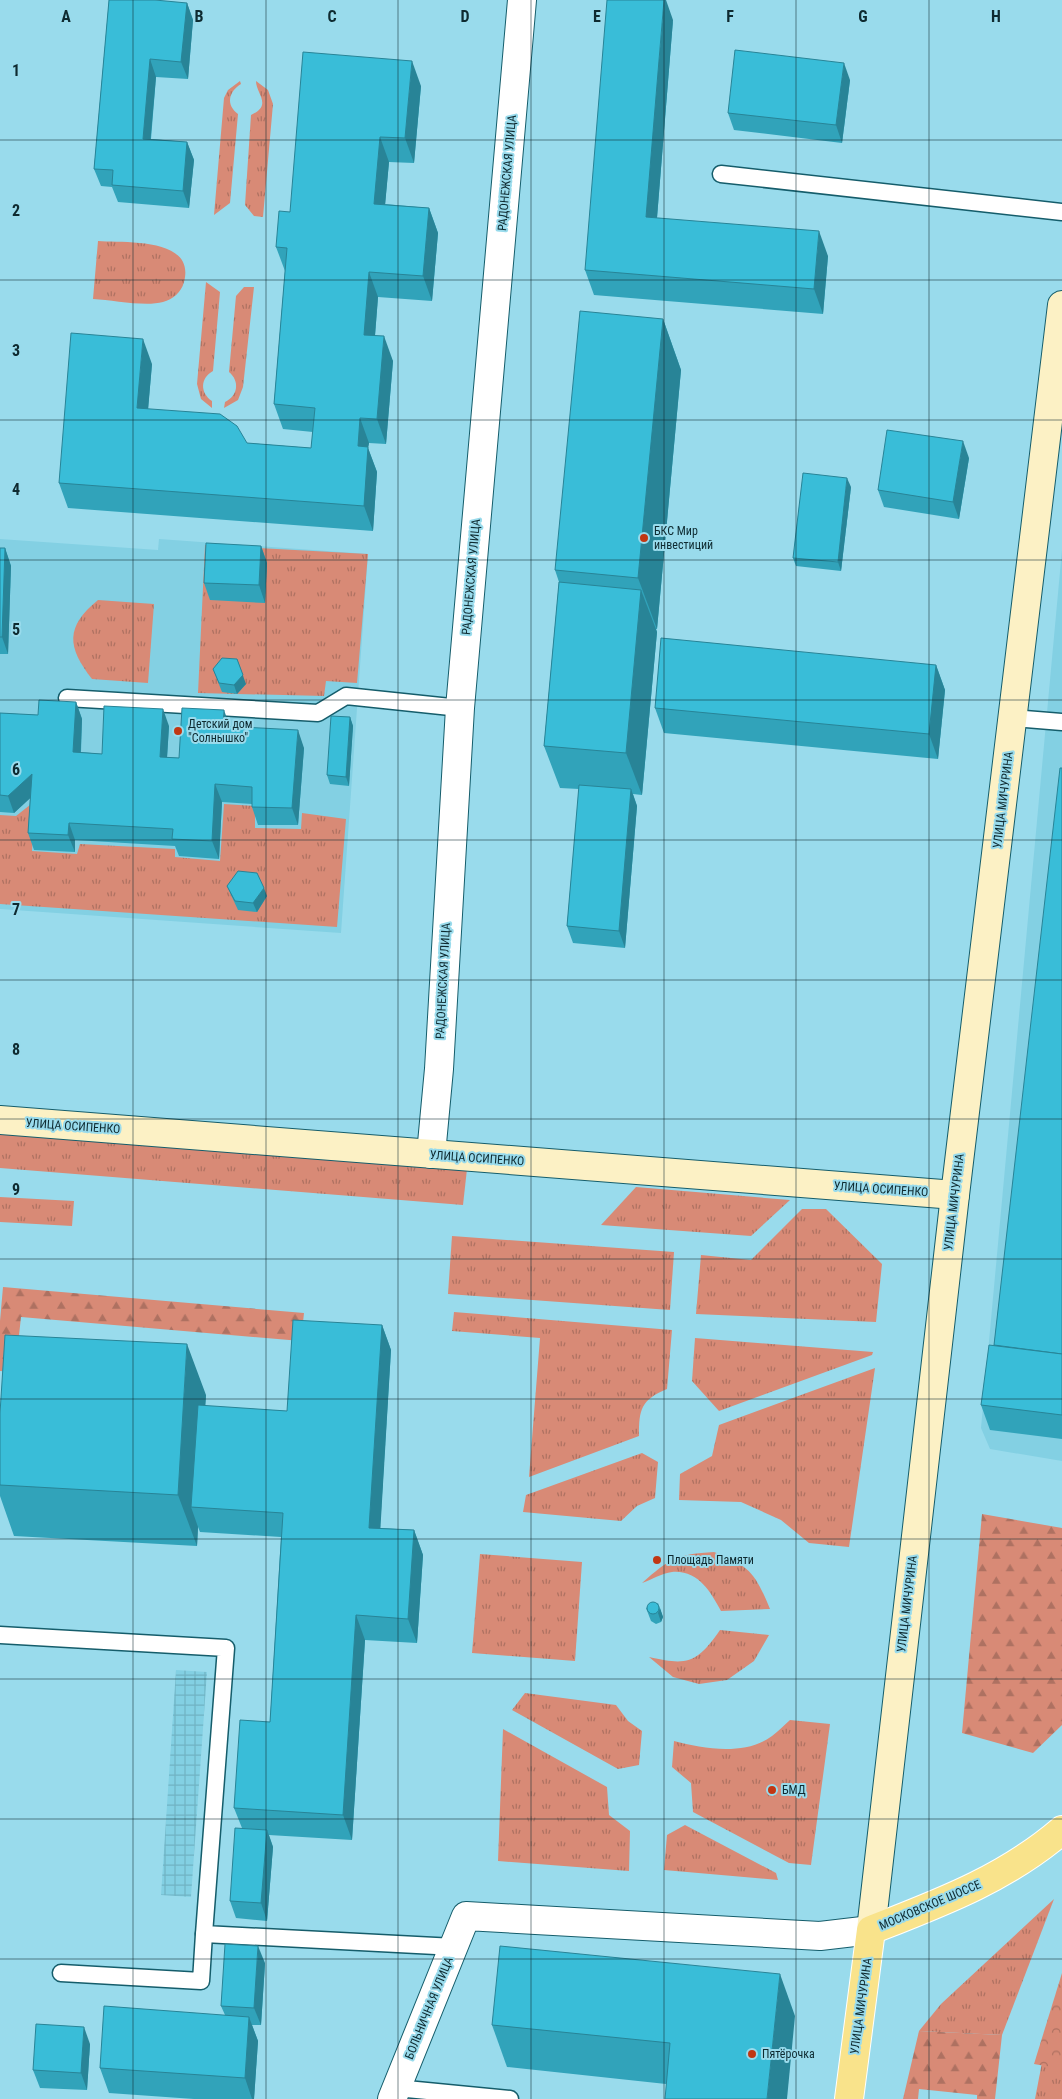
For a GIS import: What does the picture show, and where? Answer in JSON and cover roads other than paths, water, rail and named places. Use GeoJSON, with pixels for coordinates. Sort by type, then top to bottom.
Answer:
{"type":"FeatureCollection","features":[{"type":"Feature","properties":{"kind":"main road","name":"УЛИЦА МИЧУРИНА"},"geometry":{"type":"LineString","coordinates":[[848,2099],[871,1930],[954,1195],[1062,305]]}},
{"type":"Feature","properties":{"kind":"main road","name":"УЛИЦА ОСИПЕНКО"},"geometry":{"type":"LineString","coordinates":[[0,1120],[954,1195]]}},
{"type":"Feature","properties":{"kind":"main road","name":"МОСКОВСКОЕ ШОССЕ"},"geometry":{"type":"LineString","coordinates":[[871,1930],[971,1890],[1026,1858],[1062,1830]]}},
{"type":"Feature","properties":{"kind":"street","name":"РАДОНЕЖСКАЯ УЛИЦА"},"geometry":{"type":"LineString","coordinates":[[431,1154],[439,1069],[460,708],[522,0]]}},
{"type":"Feature","properties":{"kind":"street","name":"БОЛЬНИЧНАЯ УЛИЦА"},"geometry":{"type":"LineString","coordinates":[[394,2093],[466,1916],[820,1936],[871,1930]]}},
{"type":"Feature","properties":{"kind":"lane"},"geometry":{"type":"LineString","coordinates":[[721,174],[1062,212]]}},
{"type":"Feature","properties":{"kind":"lane"},"geometry":{"type":"LineString","coordinates":[[67,698],[318,712],[346,696],[460,708]]}},
{"type":"Feature","properties":{"kind":"lane"},"geometry":{"type":"LineString","coordinates":[[1013,718],[1062,722]]}},
{"type":"Feature","properties":{"kind":"lane"},"geometry":{"type":"LineString","coordinates":[[0,1635],[226,1648],[201,1981],[61,1973]]}},
{"type":"Feature","properties":{"kind":"lane"},"geometry":{"type":"LineString","coordinates":[[204,1934],[455,1946]]}},
{"type":"Feature","properties":{"kind":"lane"},"geometry":{"type":"LineString","coordinates":[[394,2093],[510,2099]]}},
{"type":"Feature","properties":{"kind":"place","name":"БКС Мир инвестиций"},"geometry":{"type":"Point","coordinates":[644,538]}},
{"type":"Feature","properties":{"kind":"place","name":"Детский дом \"Солнышко\""},"geometry":{"type":"Point","coordinates":[178,731]}},
{"type":"Feature","properties":{"kind":"place","name":"Площадь Памяти"},"geometry":{"type":"Point","coordinates":[657,1560]}},
{"type":"Feature","properties":{"kind":"place","name":"БМД"},"geometry":{"type":"Point","coordinates":[772,1790]}},
{"type":"Feature","properties":{"kind":"place","name":"Пятёрочка"},"geometry":{"type":"Point","coordinates":[752,2054]}}]}
